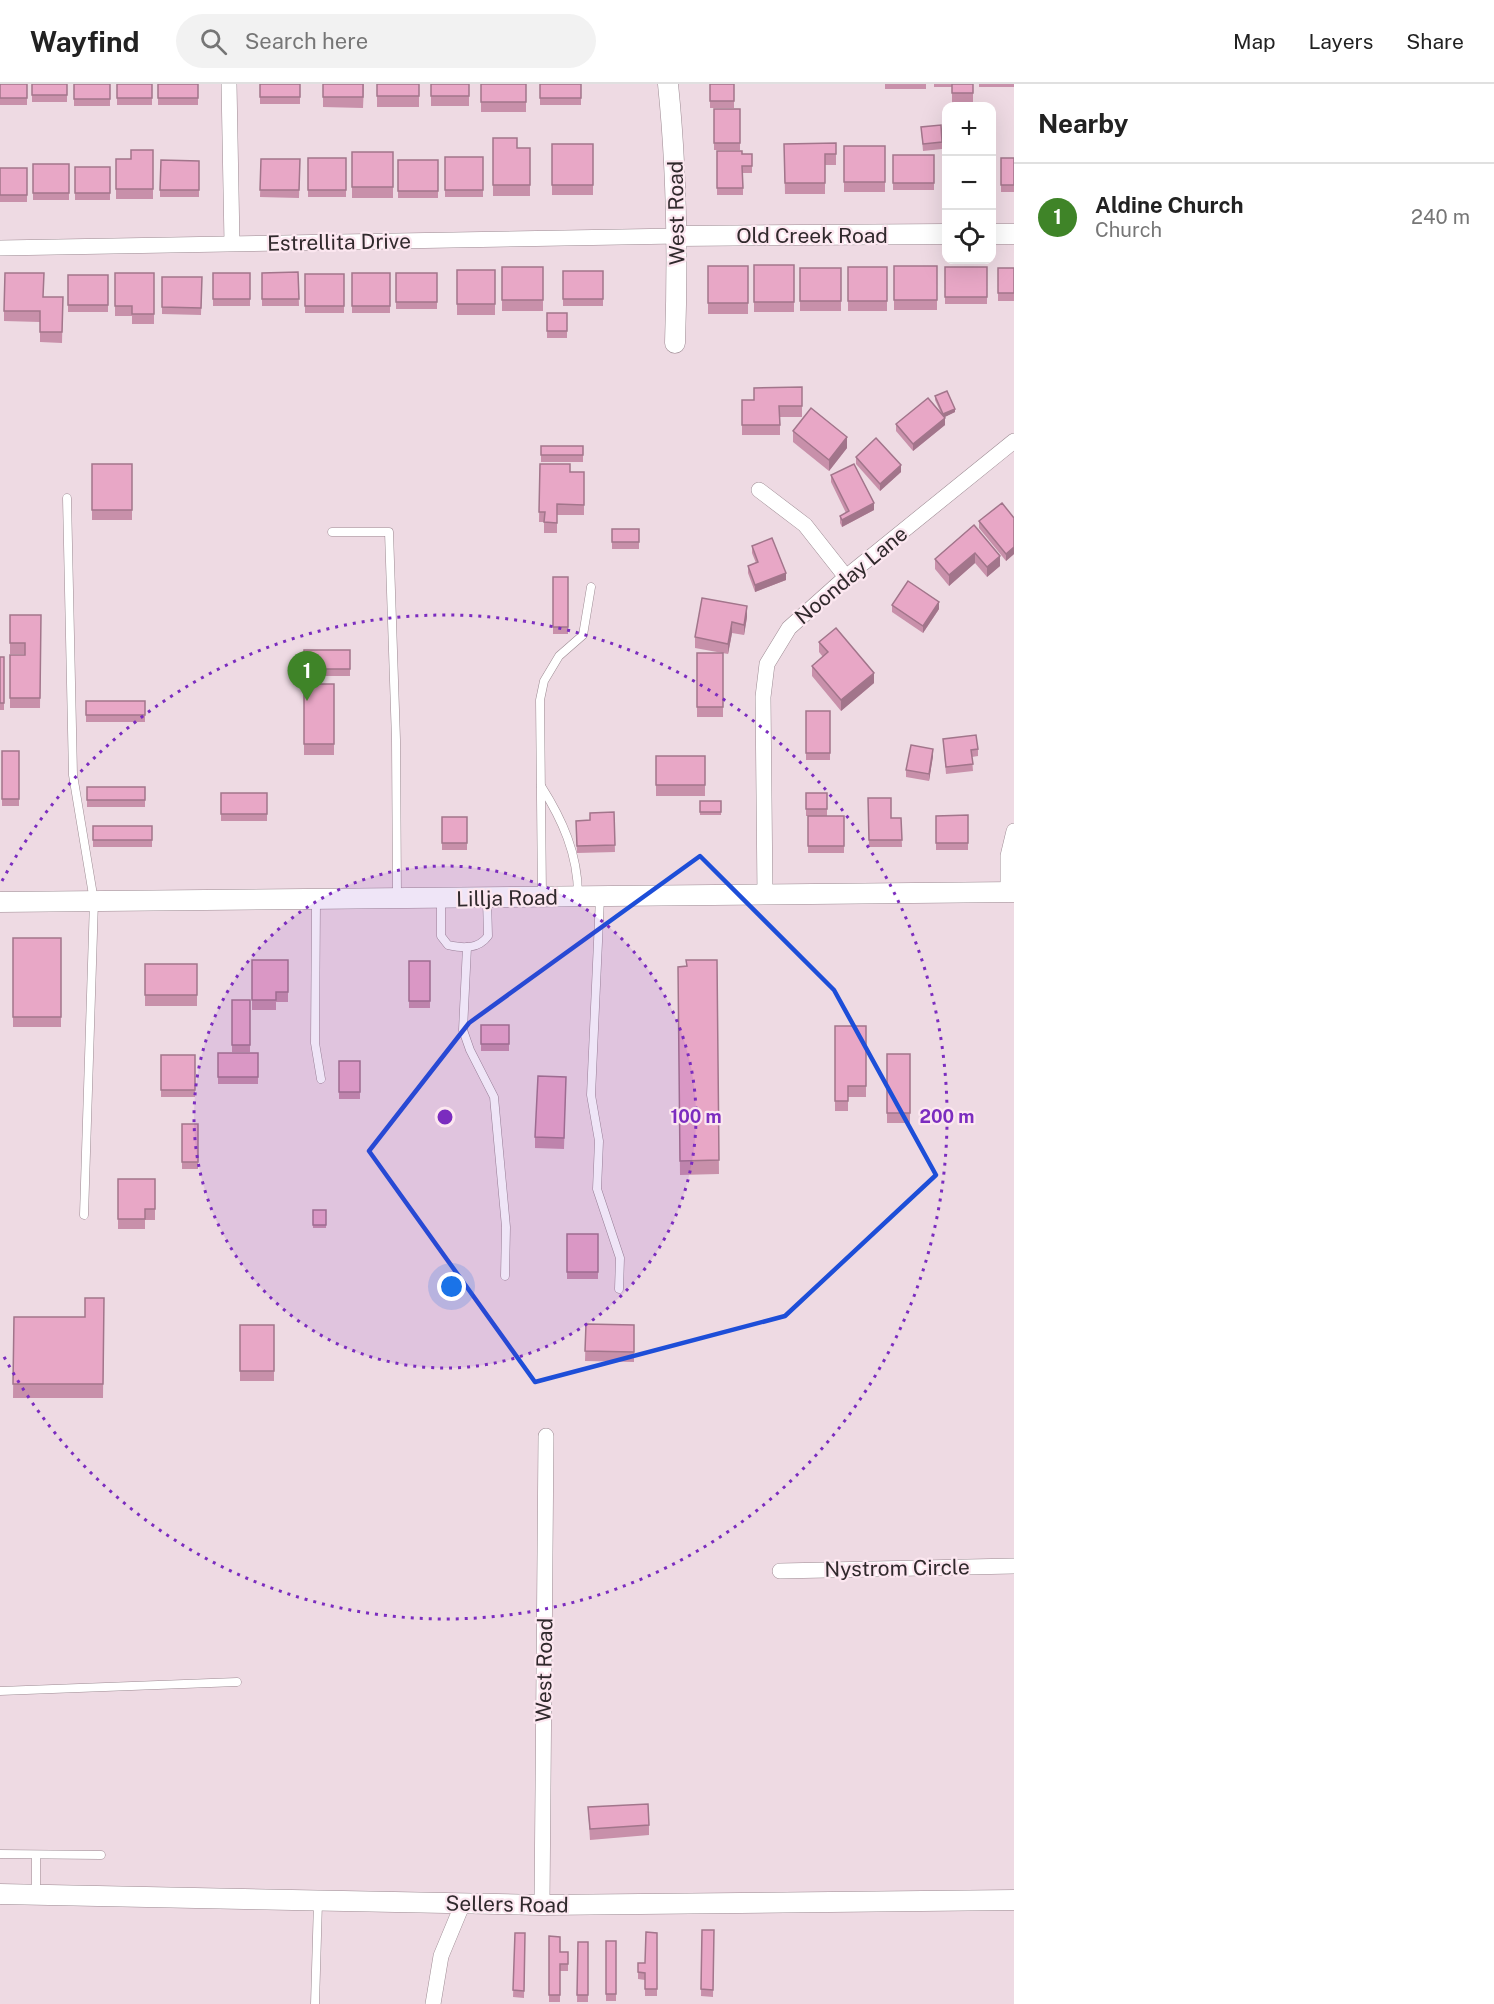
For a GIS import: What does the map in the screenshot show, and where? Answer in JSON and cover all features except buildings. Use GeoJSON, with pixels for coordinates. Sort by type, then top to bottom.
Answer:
{"type":"FeatureCollection","features":[{"type":"Feature","properties":{"kind":"street"},"geometry":{"type":"LineString","coordinates":[[229,84],[232,243]]}},
{"type":"Feature","properties":{"kind":"street","name":"West Road"},"geometry":{"type":"LineString","coordinates":[[668,84],[674,147],[678,236],[675,343]]}},
{"type":"Feature","properties":{"kind":"street","name":"Old Creek Road"},"geometry":{"type":"LineString","coordinates":[[678,236],[942,234]]}},
{"type":"Feature","properties":{"kind":"street"},"geometry":{"type":"LineString","coordinates":[[996,234],[1014,234]]}},
{"type":"Feature","properties":{"kind":"street","name":"Estrellita Drive"},"geometry":{"type":"LineString","coordinates":[[0,248],[678,236]]}},
{"type":"Feature","properties":{"kind":"street","name":"Noonday Lane"},"geometry":{"type":"LineString","coordinates":[[765,895],[763,697],[767,664],[789,628],[846,577],[1014,441]]}},
{"type":"Feature","properties":{"kind":"street"},"geometry":{"type":"LineString","coordinates":[[759,490],[805,525],[846,577]]}},
{"type":"Feature","properties":{"kind":"street"},"geometry":{"type":"LineString","coordinates":[[1011,892],[1008,856],[1014,831]]}},
{"type":"Feature","properties":{"kind":"street","name":"Lillja Road"},"geometry":{"type":"LineString","coordinates":[[0,902],[1011,892]]}},
{"type":"Feature","properties":{"kind":"street","name":"West Road"},"geometry":{"type":"LineString","coordinates":[[542,1905],[546,1436]]}},
{"type":"Feature","properties":{"kind":"street","name":"Nystrom Circle"},"geometry":{"type":"LineString","coordinates":[[780,1571],[1014,1566]]}},
{"type":"Feature","properties":{"kind":"street","name":"Sellers Road"},"geometry":{"type":"LineString","coordinates":[[0,1894],[542,1905],[1014,1900]]}},
{"type":"Feature","properties":{"kind":"street"},"geometry":{"type":"LineString","coordinates":[[433,2004],[441,1956],[463,1903]]}},
{"type":"Feature","properties":{"kind":"lane"},"geometry":{"type":"LineString","coordinates":[[67,498],[73,775],[94,901],[84,1215]]}},
{"type":"Feature","properties":{"kind":"lane"},"geometry":{"type":"LineString","coordinates":[[332,532],[389,532],[396,740],[397,899]]}},
{"type":"Feature","properties":{"kind":"lane"},"geometry":{"type":"LineString","coordinates":[[542,897],[540,700],[544,681],[559,656],[583,635],[591,587]]}},
{"type":"Feature","properties":{"kind":"lane"},"geometry":{"type":"LineString","coordinates":[[540,784],[559,814],[570,842],[578,881],[578,897]]}},
{"type":"Feature","properties":{"kind":"lane"},"geometry":{"type":"LineString","coordinates":[[600,897],[591,1095],[599,1141],[597,1189],[620,1258],[619,1289]]}},
{"type":"Feature","properties":{"kind":"lane"},"geometry":{"type":"LineString","coordinates":[[441,898],[441,936],[448,945],[467,947],[479,945],[488,936],[487,898]]}},
{"type":"Feature","properties":{"kind":"lane"},"geometry":{"type":"LineString","coordinates":[[316,899],[315,1043],[321,1079]]}},
{"type":"Feature","properties":{"kind":"lane"},"geometry":{"type":"LineString","coordinates":[[467,947],[464,1030],[470,1050],[494,1097],[506,1227],[505,1276]]}},
{"type":"Feature","properties":{"kind":"lane"},"geometry":{"type":"LineString","coordinates":[[0,1691],[237,1682]]}},
{"type":"Feature","properties":{"kind":"lane"},"geometry":{"type":"LineString","coordinates":[[0,1854],[101,1855]]}},
{"type":"Feature","properties":{"kind":"lane"},"geometry":{"type":"LineString","coordinates":[[36,1855],[36,1895]]}},
{"type":"Feature","properties":{"kind":"lane"},"geometry":{"type":"LineString","coordinates":[[315,2004],[318,1901]]}},
{"type":"Feature","properties":{"kind":"highlighted area"},"geometry":{"type":"Polygon","coordinates":[[[700,856],[834,990],[936,1175],[785,1316],[535,1382],[369,1151],[469,1023],[700,856]]]}},
{"type":"Feature","properties":{"kind":"place","name":"Aldine Church"},"geometry":{"type":"Point","coordinates":[307,701]}}]}
